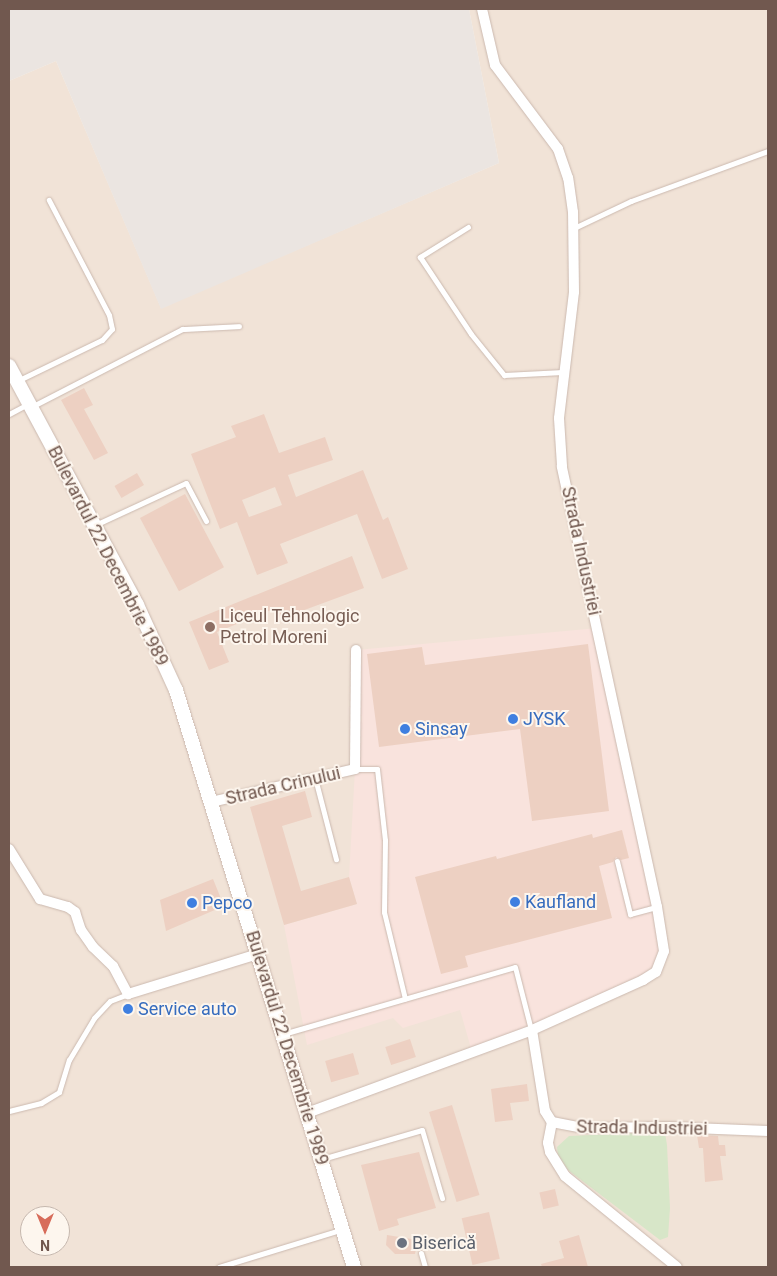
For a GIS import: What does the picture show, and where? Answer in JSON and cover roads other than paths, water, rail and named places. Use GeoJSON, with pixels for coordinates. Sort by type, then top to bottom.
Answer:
{"type":"FeatureCollection","features":[{"type":"Feature","properties":{"kind":"main road","name":"Bulevardul 22 Decembrie 1989"},"geometry":{"type":"LineString","coordinates":[[9,366],[137,605],[176,690],[354,1267]]}},
{"type":"Feature","properties":{"kind":"street","name":"Strada Industriei"},"geometry":{"type":"LineString","coordinates":[[307,1113],[532,1030],[643,980],[656,972],[664,951],[657,907],[562,466],[559,418],[564,372],[572,331],[573,228],[568,178],[558,149],[495,65],[482,9]]}},
{"type":"Feature","properties":{"kind":"street","name":"Strada Crinului"},"geometry":{"type":"LineString","coordinates":[[212,802],[355,769],[356,650]]}},
{"type":"Feature","properties":{"kind":"street"},"geometry":{"type":"LineString","coordinates":[[9,849],[40,899],[68,907],[75,912],[81,930],[92,947],[113,966],[128,994],[258,954]]}},
{"type":"Feature","properties":{"kind":"street","name":"Strada Industriei"},"geometry":{"type":"LineString","coordinates":[[532,1030],[545,1111],[552,1122],[582,1128],[668,1127],[768,1132]]}},
{"type":"Feature","properties":{"kind":"street"},"geometry":{"type":"LineString","coordinates":[[552,1122],[548,1143],[550,1152],[565,1176],[677,1267]]}},
{"type":"Feature","properties":{"kind":"lane"},"geometry":{"type":"LineString","coordinates":[[573,228],[632,201],[768,150]]}},
{"type":"Feature","properties":{"kind":"lane"},"geometry":{"type":"LineString","coordinates":[[16,381],[102,340],[112,329],[109,316],[48,200]]}},
{"type":"Feature","properties":{"kind":"lane"},"geometry":{"type":"LineString","coordinates":[[468,227],[420,257],[471,334],[504,375],[564,372]]}},
{"type":"Feature","properties":{"kind":"lane"},"geometry":{"type":"LineString","coordinates":[[9,414],[30,406],[182,329],[239,326]]}},
{"type":"Feature","properties":{"kind":"lane"},"geometry":{"type":"LineString","coordinates":[[94,526],[186,483],[206,521]]}},
{"type":"Feature","properties":{"kind":"lane"},"geometry":{"type":"LineString","coordinates":[[355,769],[377,768],[385,840],[384,912],[405,999]]}},
{"type":"Feature","properties":{"kind":"lane"},"geometry":{"type":"LineString","coordinates":[[314,778],[336,859]]}},
{"type":"Feature","properties":{"kind":"lane"},"geometry":{"type":"LineString","coordinates":[[617,861],[630,914],[657,907]]}},
{"type":"Feature","properties":{"kind":"lane"},"geometry":{"type":"LineString","coordinates":[[283,1034],[515,967],[532,1030]]}},
{"type":"Feature","properties":{"kind":"lane"},"geometry":{"type":"LineString","coordinates":[[9,1110],[42,1103],[59,1092],[69,1060],[94,1018],[110,1001],[128,994]]}},
{"type":"Feature","properties":{"kind":"lane"},"geometry":{"type":"LineString","coordinates":[[322,1159],[422,1130],[442,1198]]}},
{"type":"Feature","properties":{"kind":"lane"},"geometry":{"type":"LineString","coordinates":[[219,1267],[343,1229]]}},
{"type":"Feature","properties":{"kind":"lane"},"geometry":{"type":"LineString","coordinates":[[421,1253],[425,1267]]}},
{"type":"Feature","properties":{"kind":"place","name":"Liceul Tehnologic Petrol Moreni"},"geometry":{"type":"Point","coordinates":[210,627]}},
{"type":"Feature","properties":{"kind":"place","name":"JYSK"},"geometry":{"type":"Point","coordinates":[513,719]}},
{"type":"Feature","properties":{"kind":"place","name":"Sinsay"},"geometry":{"type":"Point","coordinates":[405,729]}},
{"type":"Feature","properties":{"kind":"place","name":"Kaufland"},"geometry":{"type":"Point","coordinates":[515,902]}},
{"type":"Feature","properties":{"kind":"place","name":"Pepco"},"geometry":{"type":"Point","coordinates":[192,903]}},
{"type":"Feature","properties":{"kind":"place","name":"Service auto"},"geometry":{"type":"Point","coordinates":[128,1009]}},
{"type":"Feature","properties":{"kind":"place","name":"Biserică"},"geometry":{"type":"Point","coordinates":[402,1243]}}]}
